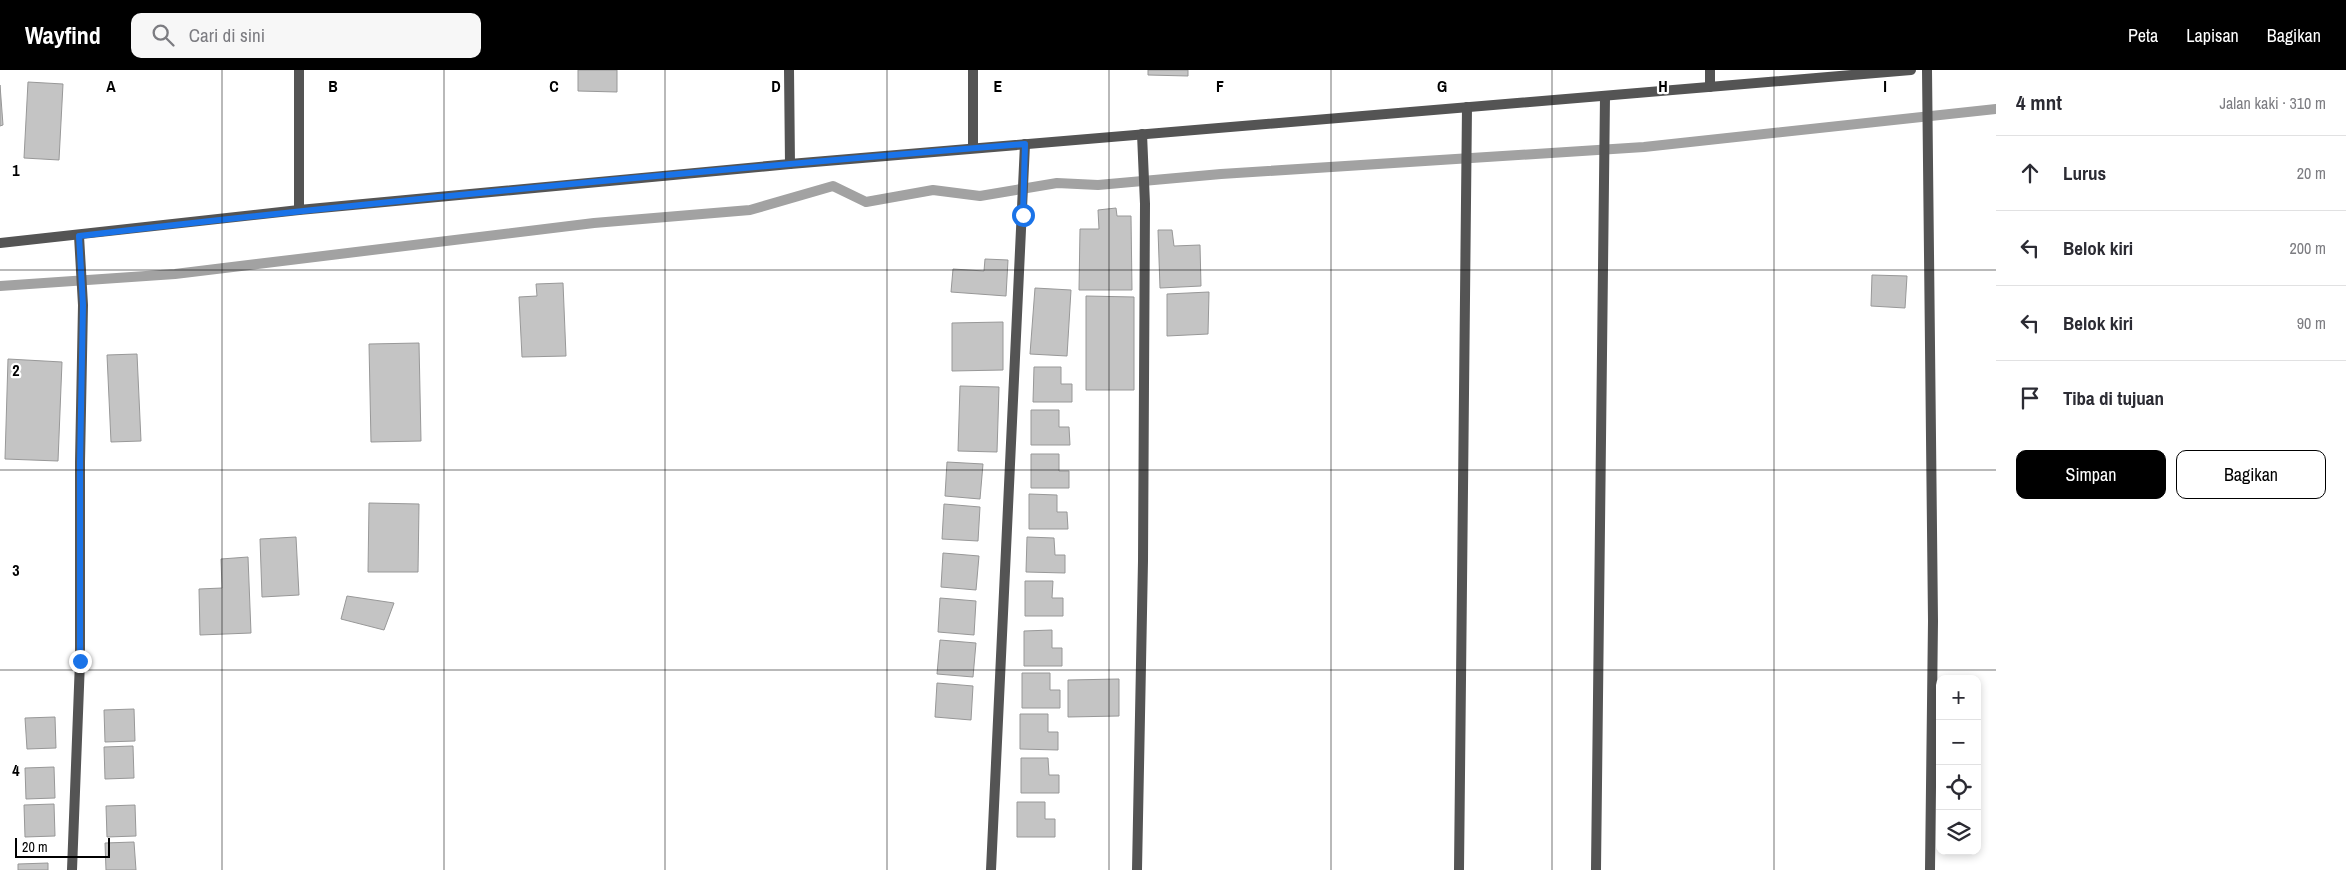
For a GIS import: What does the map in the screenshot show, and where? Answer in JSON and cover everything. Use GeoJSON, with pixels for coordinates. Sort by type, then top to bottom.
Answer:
{"type":"FeatureCollection","features":[{"type":"Feature","properties":{"kind":"street"},"geometry":{"type":"LineString","coordinates":[[299,70],[300,210]]}},
{"type":"Feature","properties":{"kind":"street"},"geometry":{"type":"LineString","coordinates":[[789,70],[790,164]]}},
{"type":"Feature","properties":{"kind":"street"},"geometry":{"type":"LineString","coordinates":[[973,70],[973,148]]}},
{"type":"Feature","properties":{"kind":"street"},"geometry":{"type":"LineString","coordinates":[[1710,70],[1710,87]]}},
{"type":"Feature","properties":{"kind":"street"},"geometry":{"type":"LineString","coordinates":[[0,243],[79,236],[300,210],[790,164],[1911,70]]}},
{"type":"Feature","properties":{"kind":"street"},"geometry":{"type":"LineString","coordinates":[[1927,70],[1933,621],[1930,870]]}},
{"type":"Feature","properties":{"kind":"street"},"geometry":{"type":"LineString","coordinates":[[1596,870],[1605,96]]}},
{"type":"Feature","properties":{"kind":"street"},"geometry":{"type":"LineString","coordinates":[[1459,870],[1468,107]]}},
{"type":"Feature","properties":{"kind":"street"},"geometry":{"type":"LineString","coordinates":[[1137,870],[1143,560],[1145,204],[1142,134]]}},
{"type":"Feature","properties":{"kind":"street"},"geometry":{"type":"LineString","coordinates":[[991,870],[1025,144]]}},
{"type":"Feature","properties":{"kind":"street"},"geometry":{"type":"LineString","coordinates":[[72,870],[80,661],[80,462],[83,305],[79,236]]}},
{"type":"Feature","properties":{"kind":"building"},"geometry":{"type":"Polygon","coordinates":[[[578,70],[617,70],[617,92],[578,91],[578,70]]]}},
{"type":"Feature","properties":{"kind":"building"},"geometry":{"type":"Polygon","coordinates":[[[1148,70],[1188,70],[1188,76],[1148,75],[1148,70]]]}},
{"type":"Feature","properties":{"kind":"building"},"geometry":{"type":"Polygon","coordinates":[[[28,82],[63,84],[59,160],[24,158],[28,82]]]}},
{"type":"Feature","properties":{"kind":"building"},"geometry":{"type":"Polygon","coordinates":[[[0,85],[3,125],[0,126],[0,85]]]}},
{"type":"Feature","properties":{"kind":"building"},"geometry":{"type":"Polygon","coordinates":[[[1116,208],[1117,216],[1131,216],[1132,290],[1079,290],[1080,229],[1099,229],[1098,210],[1116,208]]]}},
{"type":"Feature","properties":{"kind":"building"},"geometry":{"type":"Polygon","coordinates":[[[1158,230],[1172,230],[1174,246],[1200,245],[1201,286],[1160,288],[1158,230]]]}},
{"type":"Feature","properties":{"kind":"building"},"geometry":{"type":"Polygon","coordinates":[[[985,259],[1008,260],[1006,296],[951,292],[953,269],[984,271],[985,259]]]}},
{"type":"Feature","properties":{"kind":"building"},"geometry":{"type":"Polygon","coordinates":[[[1872,275],[1907,276],[1905,308],[1871,306],[1872,275]]]}},
{"type":"Feature","properties":{"kind":"building"},"geometry":{"type":"Polygon","coordinates":[[[563,283],[566,356],[522,357],[519,297],[537,296],[536,284],[563,283]]]}},
{"type":"Feature","properties":{"kind":"building"},"geometry":{"type":"Polygon","coordinates":[[[1035,288],[1071,290],[1067,356],[1030,354],[1035,288]]]}},
{"type":"Feature","properties":{"kind":"building"},"geometry":{"type":"Polygon","coordinates":[[[1209,292],[1208,334],[1167,336],[1167,294],[1209,292]]]}},
{"type":"Feature","properties":{"kind":"building"},"geometry":{"type":"Polygon","coordinates":[[[1086,296],[1134,297],[1134,390],[1086,390],[1086,296]]]}},
{"type":"Feature","properties":{"kind":"building"},"geometry":{"type":"Polygon","coordinates":[[[1003,322],[1003,370],[952,371],[952,323],[1003,322]]]}},
{"type":"Feature","properties":{"kind":"building"},"geometry":{"type":"Polygon","coordinates":[[[419,343],[421,441],[371,442],[369,344],[419,343]]]}},
{"type":"Feature","properties":{"kind":"building"},"geometry":{"type":"Polygon","coordinates":[[[137,354],[141,441],[111,442],[107,355],[137,354]]]}},
{"type":"Feature","properties":{"kind":"building"},"geometry":{"type":"Polygon","coordinates":[[[8,359],[62,362],[58,461],[5,459],[8,359]]]}},
{"type":"Feature","properties":{"kind":"building"},"geometry":{"type":"Polygon","coordinates":[[[1034,367],[1061,367],[1061,384],[1072,384],[1072,402],[1033,402],[1034,367]]]}},
{"type":"Feature","properties":{"kind":"building"},"geometry":{"type":"Polygon","coordinates":[[[960,386],[999,387],[997,452],[958,451],[960,386]]]}},
{"type":"Feature","properties":{"kind":"building"},"geometry":{"type":"Polygon","coordinates":[[[1031,410],[1059,410],[1059,427],[1069,427],[1070,445],[1031,445],[1031,410]]]}},
{"type":"Feature","properties":{"kind":"building"},"geometry":{"type":"Polygon","coordinates":[[[1031,454],[1059,454],[1059,471],[1069,471],[1069,488],[1031,488],[1031,454]]]}},
{"type":"Feature","properties":{"kind":"building"},"geometry":{"type":"Polygon","coordinates":[[[947,462],[983,464],[980,499],[945,496],[947,462]]]}},
{"type":"Feature","properties":{"kind":"building"},"geometry":{"type":"Polygon","coordinates":[[[1029,494],[1057,495],[1057,512],[1067,512],[1068,529],[1029,529],[1029,494]]]}},
{"type":"Feature","properties":{"kind":"building"},"geometry":{"type":"Polygon","coordinates":[[[369,503],[419,504],[418,572],[368,572],[369,503]]]}},
{"type":"Feature","properties":{"kind":"building"},"geometry":{"type":"Polygon","coordinates":[[[944,504],[980,507],[978,541],[942,539],[944,504]]]}},
{"type":"Feature","properties":{"kind":"building"},"geometry":{"type":"Polygon","coordinates":[[[296,537],[299,595],[262,597],[260,539],[296,537]]]}},
{"type":"Feature","properties":{"kind":"building"},"geometry":{"type":"Polygon","coordinates":[[[1027,537],[1054,538],[1055,555],[1065,555],[1065,573],[1026,572],[1027,537]]]}},
{"type":"Feature","properties":{"kind":"building"},"geometry":{"type":"Polygon","coordinates":[[[943,553],[979,556],[976,590],[941,587],[943,553]]]}},
{"type":"Feature","properties":{"kind":"building"},"geometry":{"type":"Polygon","coordinates":[[[248,557],[251,633],[200,635],[199,589],[222,588],[221,559],[248,557]]]}},
{"type":"Feature","properties":{"kind":"building"},"geometry":{"type":"Polygon","coordinates":[[[1025,581],[1053,581],[1052,598],[1063,598],[1063,616],[1025,616],[1025,581]]]}},
{"type":"Feature","properties":{"kind":"building"},"geometry":{"type":"Polygon","coordinates":[[[347,596],[394,603],[384,630],[341,619],[347,596]]]}},
{"type":"Feature","properties":{"kind":"building"},"geometry":{"type":"Polygon","coordinates":[[[940,598],[976,601],[974,635],[938,632],[940,598]]]}},
{"type":"Feature","properties":{"kind":"building"},"geometry":{"type":"Polygon","coordinates":[[[1052,630],[1052,648],[1062,648],[1062,666],[1024,666],[1024,631],[1052,630]]]}},
{"type":"Feature","properties":{"kind":"building"},"geometry":{"type":"Polygon","coordinates":[[[940,640],[976,643],[973,677],[937,674],[940,640]]]}},
{"type":"Feature","properties":{"kind":"building"},"geometry":{"type":"Polygon","coordinates":[[[1022,673],[1050,673],[1050,690],[1060,690],[1060,708],[1022,708],[1022,673]]]}},
{"type":"Feature","properties":{"kind":"building"},"geometry":{"type":"Polygon","coordinates":[[[1119,679],[1119,716],[1068,717],[1068,680],[1119,679]]]}},
{"type":"Feature","properties":{"kind":"building"},"geometry":{"type":"Polygon","coordinates":[[[937,683],[973,686],[971,720],[935,717],[937,683]]]}},
{"type":"Feature","properties":{"kind":"building"},"geometry":{"type":"Polygon","coordinates":[[[134,709],[135,741],[105,742],[104,710],[134,709]]]}},
{"type":"Feature","properties":{"kind":"building"},"geometry":{"type":"Polygon","coordinates":[[[1020,714],[1048,714],[1048,732],[1058,732],[1058,750],[1020,749],[1020,714]]]}},
{"type":"Feature","properties":{"kind":"building"},"geometry":{"type":"Polygon","coordinates":[[[55,717],[56,748],[27,749],[25,718],[55,717]]]}},
{"type":"Feature","properties":{"kind":"building"},"geometry":{"type":"Polygon","coordinates":[[[133,746],[134,778],[105,779],[104,747],[133,746]]]}},
{"type":"Feature","properties":{"kind":"building"},"geometry":{"type":"Polygon","coordinates":[[[1021,758],[1048,758],[1049,775],[1059,775],[1059,793],[1021,793],[1021,758]]]}},
{"type":"Feature","properties":{"kind":"building"},"geometry":{"type":"Polygon","coordinates":[[[54,767],[55,798],[26,799],[25,768],[54,767]]]}},
{"type":"Feature","properties":{"kind":"building"},"geometry":{"type":"Polygon","coordinates":[[[1017,802],[1045,802],[1045,819],[1055,819],[1055,837],[1017,837],[1017,802]]]}},
{"type":"Feature","properties":{"kind":"building"},"geometry":{"type":"Polygon","coordinates":[[[54,804],[55,836],[25,837],[24,805],[54,804]]]}},
{"type":"Feature","properties":{"kind":"building"},"geometry":{"type":"Polygon","coordinates":[[[135,805],[136,836],[107,837],[106,806],[135,805]]]}},
{"type":"Feature","properties":{"kind":"building"},"geometry":{"type":"Polygon","coordinates":[[[134,842],[136,870],[106,870],[105,843],[134,842]]]}},
{"type":"Feature","properties":{"kind":"building"},"geometry":{"type":"Polygon","coordinates":[[[48,863],[48,870],[18,870],[18,864],[48,863]]]}},
{"type":"Feature","properties":{"kind":"waterway"},"geometry":{"type":"LineString","coordinates":[[0,286],[175,274],[594,223],[750,210],[833,186],[866,202],[933,190],[980,196],[1057,183],[1098,185],[1221,174],[1644,147],[1996,109]]}},
{"type":"Feature","properties":{"kind":"route"},"geometry":{"type":"LineString","coordinates":[[80,661],[80,462],[83,305],[79,236],[300,210],[1025,144],[1023,215]]}}]}
